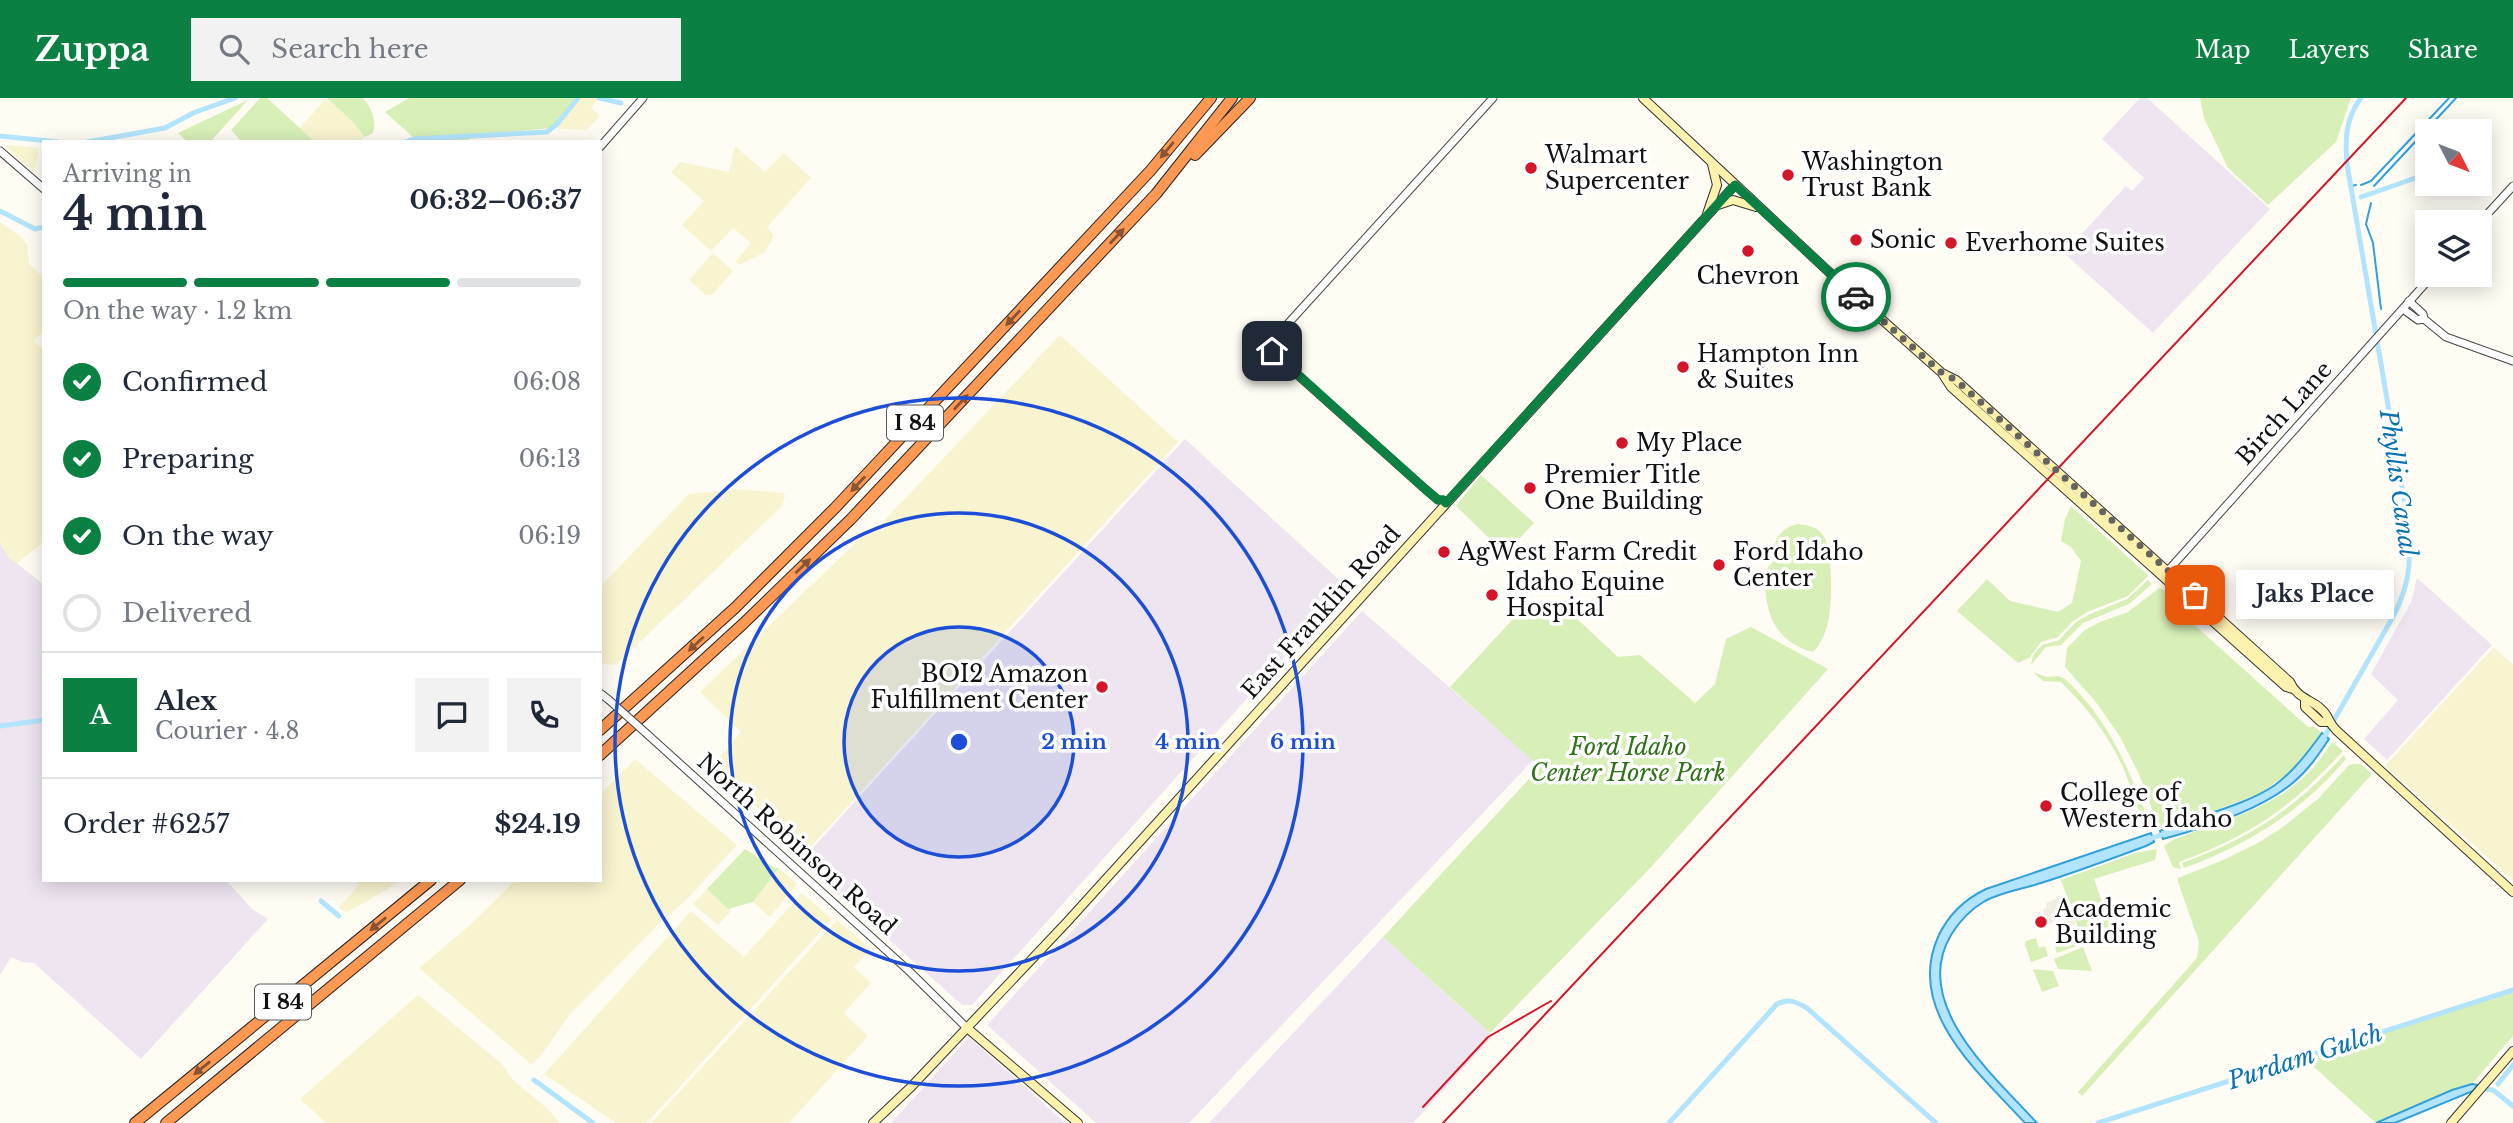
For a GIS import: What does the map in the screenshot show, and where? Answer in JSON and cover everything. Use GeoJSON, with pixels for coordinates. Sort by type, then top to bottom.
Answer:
{"type":"FeatureCollection","features":[{"type":"Feature","properties":{"kind":"highway","name":"I 84"},"geometry":{"type":"LineString","coordinates":[[602,728],[736,607],[835,508],[1151,170],[1211,98]]}},
{"type":"Feature","properties":{"kind":"highway","name":"I 84"},"geometry":{"type":"LineString","coordinates":[[602,752],[744,623],[851,519],[1156,194],[1232,98]]}},
{"type":"Feature","properties":{"kind":"highway"},"geometry":{"type":"LineString","coordinates":[[1156,194],[1250,98]]}},
{"type":"Feature","properties":{"kind":"highway","name":"I 84"},"geometry":{"type":"LineString","coordinates":[[135,1123],[428,882]]}},
{"type":"Feature","properties":{"kind":"highway","name":"I 84"},"geometry":{"type":"LineString","coordinates":[[166,1123],[458,882]]}},
{"type":"Feature","properties":{"kind":"main road"},"geometry":{"type":"LineString","coordinates":[[1643,98],[1942,373],[1961,396],[2165,574],[2286,687],[2310,701],[2327,716],[2332,725],[2513,892]]}},
{"type":"Feature","properties":{"kind":"main road"},"geometry":{"type":"LineString","coordinates":[[1707,215],[1717,185],[1712,164]]}},
{"type":"Feature","properties":{"kind":"main road","name":"East Franklin Road"},"geometry":{"type":"LineString","coordinates":[[873,1123],[911,1087],[1067,922],[1442,504],[1735,185]]}},
{"type":"Feature","properties":{"kind":"main road"},"geometry":{"type":"LineString","coordinates":[[1716,206],[1733,200],[1763,210]]}},
{"type":"Feature","properties":{"kind":"main road"},"geometry":{"type":"LineString","coordinates":[[967,1027],[1078,1123]]}},
{"type":"Feature","properties":{"kind":"main road"},"geometry":{"type":"LineString","coordinates":[[2451,1123],[2513,1051]]}},
{"type":"Feature","properties":{"kind":"street"},"geometry":{"type":"LineString","coordinates":[[602,145],[643,98]]}},
{"type":"Feature","properties":{"kind":"street"},"geometry":{"type":"LineString","coordinates":[[1442,504],[1275,355],[1271,346],[1274,339],[1493,98]]}},
{"type":"Feature","properties":{"kind":"street"},"geometry":{"type":"LineString","coordinates":[[0,151],[42,187]]}},
{"type":"Feature","properties":{"kind":"street"},"geometry":{"type":"LineString","coordinates":[[2491,210],[2513,186]]}},
{"type":"Feature","properties":{"kind":"street","name":"Birch Lane"},"geometry":{"type":"LineString","coordinates":[[2165,574],[2422,287]]}},
{"type":"Feature","properties":{"kind":"street"},"geometry":{"type":"LineString","coordinates":[[2409,301],[2423,314],[2424,319],[2446,337],[2513,361]]}},
{"type":"Feature","properties":{"kind":"street"},"geometry":{"type":"LineString","coordinates":[[2403,309],[2418,320],[2424,319]]}},
{"type":"Feature","properties":{"kind":"street","name":"North Robinson Road"},"geometry":{"type":"LineString","coordinates":[[602,695],[967,1027]]}},
{"type":"Feature","properties":{"kind":"shaded area"},"geometry":{"type":"Polygon","coordinates":[[[326,98],[353,122],[365,137],[360,140],[313,140],[300,128],[326,98]]]}},
{"type":"Feature","properties":{"kind":"shaded area"},"geometry":{"type":"Polygon","coordinates":[[[579,98],[595,98],[597,100],[591,108],[600,116],[587,130],[553,128],[579,98]]]}},
{"type":"Feature","properties":{"kind":"shaded area"},"geometry":{"type":"Polygon","coordinates":[[[2140,98],[2147,98],[2270,209],[2153,333],[2064,253],[2126,186],[2132,191],[2144,178],[2102,139],[2140,98]]]}},
{"type":"Feature","properties":{"kind":"shaded area"},"geometry":{"type":"Polygon","coordinates":[[[10,145],[39,148],[34,172],[6,147],[10,145]]]}},
{"type":"Feature","properties":{"kind":"shaded area"},"geometry":{"type":"Polygon","coordinates":[[[735,146],[765,172],[784,153],[811,178],[767,227],[774,236],[765,252],[739,265],[736,261],[751,243],[733,228],[711,251],[682,225],[704,201],[671,172],[680,162],[729,172],[735,146]]]}},
{"type":"Feature","properties":{"kind":"shaded area"},"geometry":{"type":"Polygon","coordinates":[[[0,222],[27,244],[29,264],[42,276],[42,332],[34,341],[42,349],[42,544],[16,564],[0,543],[0,222]]]}},
{"type":"Feature","properties":{"kind":"shaded area"},"geometry":{"type":"Polygon","coordinates":[[[713,253],[733,271],[712,295],[706,295],[689,280],[713,253]]]}},
{"type":"Feature","properties":{"kind":"shaded area"},"geometry":{"type":"Polygon","coordinates":[[[1060,335],[1178,442],[806,852],[712,766],[741,732],[700,692],[868,531],[882,523],[1060,335]]]}},
{"type":"Feature","properties":{"kind":"shaded area"},"geometry":{"type":"Polygon","coordinates":[[[1185,439],[1347,587],[972,1005],[962,1005],[801,861],[1185,439]]]}},
{"type":"Feature","properties":{"kind":"shaded area"},"geometry":{"type":"Polygon","coordinates":[[[739,489],[784,493],[785,496],[782,506],[618,663],[602,663],[602,585],[689,494],[739,489]]]}},
{"type":"Feature","properties":{"kind":"shaded area"},"geometry":{"type":"Polygon","coordinates":[[[0,543],[9,557],[42,583],[42,882],[228,882],[252,909],[268,919],[141,1059],[34,963],[11,957],[0,975],[0,543]]]}},
{"type":"Feature","properties":{"kind":"shaded area"},"geometry":{"type":"Polygon","coordinates":[[[2417,578],[2492,645],[2387,760],[2364,739],[2398,700],[2371,674],[2411,602],[2417,578]]]}},
{"type":"Feature","properties":{"kind":"shaded area"},"geometry":{"type":"Polygon","coordinates":[[[1362,611],[1533,760],[1189,1123],[1096,1123],[987,1025],[1362,611]]]}},
{"type":"Feature","properties":{"kind":"shaded area"},"geometry":{"type":"Polygon","coordinates":[[[2494,647],[2513,665],[2513,880],[2385,766],[2494,647]]]}},
{"type":"Feature","properties":{"kind":"shaded area"},"geometry":{"type":"Polygon","coordinates":[[[635,759],[737,845],[684,902],[570,1014],[540,1057],[531,1064],[419,968],[469,926],[514,882],[602,882],[602,793],[635,759]]]}},
{"type":"Feature","properties":{"kind":"shaded area"},"geometry":{"type":"Polygon","coordinates":[[[779,868],[797,884],[770,917],[753,902],[779,868]]]}},
{"type":"Feature","properties":{"kind":"shaded area"},"geometry":{"type":"Polygon","coordinates":[[[357,882],[397,882],[346,913],[339,907],[359,885],[357,882]]]}},
{"type":"Feature","properties":{"kind":"shaded area"},"geometry":{"type":"Polygon","coordinates":[[[707,889],[731,911],[718,925],[693,904],[707,889]]]}},
{"type":"Feature","properties":{"kind":"shaded area"},"geometry":{"type":"Polygon","coordinates":[[[802,893],[832,919],[647,1123],[616,1123],[544,1074],[691,911],[744,957],[802,893]]]}},
{"type":"Feature","properties":{"kind":"shaded area"},"geometry":{"type":"Polygon","coordinates":[[[2065,896],[2075,924],[2060,929],[2057,921],[2048,924],[2043,909],[2047,908],[2046,903],[2065,896]]]}},
{"type":"Feature","properties":{"kind":"shaded area"},"geometry":{"type":"Polygon","coordinates":[[[837,920],[871,949],[854,967],[871,983],[844,1013],[868,1036],[789,1123],[651,1123],[837,920]]]}},
{"type":"Feature","properties":{"kind":"shaded area"},"geometry":{"type":"Polygon","coordinates":[[[1383,937],[1493,1036],[1413,1123],[1209,1123],[1383,937]]]}},
{"type":"Feature","properties":{"kind":"shaded area"},"geometry":{"type":"Polygon","coordinates":[[[418,995],[501,1063],[514,1081],[548,1109],[560,1123],[326,1123],[300,1099],[418,995]]]}},
{"type":"Feature","properties":{"kind":"shaded area"},"geometry":{"type":"Polygon","coordinates":[[[969,1037],[1065,1123],[891,1123],[969,1037]]]}},
{"type":"Feature","properties":{"kind":"green space"},"geometry":{"type":"Polygon","coordinates":[[[260,98],[267,98],[313,140],[240,140],[231,130],[260,98]]]}},
{"type":"Feature","properties":{"kind":"green space"},"geometry":{"type":"Polygon","coordinates":[[[327,98],[363,98],[372,114],[373,133],[365,137],[327,98]]]}},
{"type":"Feature","properties":{"kind":"green space"},"geometry":{"type":"Polygon","coordinates":[[[409,98],[579,98],[553,128],[469,135],[469,140],[411,140],[413,137],[385,112],[409,98]]]}},
{"type":"Feature","properties":{"kind":"green space"},"geometry":{"type":"Polygon","coordinates":[[[2200,98],[2351,98],[2336,142],[2268,205],[2228,168],[2204,118],[2200,98]]]}},
{"type":"Feature","properties":{"kind":"green space"},"geometry":{"type":"Polygon","coordinates":[[[248,100],[212,140],[186,140],[178,133],[248,100]]]}},
{"type":"Feature","properties":{"kind":"green space"},"geometry":{"type":"Polygon","coordinates":[[[1481,475],[1534,523],[1507,552],[1500,549],[1456,506],[1481,475]]]}},
{"type":"Feature","properties":{"kind":"green space"},"geometry":{"type":"Polygon","coordinates":[[[2071,506],[2148,575],[2128,596],[2087,612],[2072,622],[2058,637],[2041,642],[2029,658],[2018,663],[1957,611],[1987,579],[2010,601],[2058,612],[2072,603],[2081,561],[2071,547],[2061,541],[2065,519],[2071,506]]]}},
{"type":"Feature","properties":{"kind":"green space"},"geometry":{"type":"Polygon","coordinates":[[[1798,524],[1818,530],[1823,535],[1829,551],[1829,617],[1824,636],[1813,652],[1790,642],[1782,635],[1771,617],[1766,594],[1765,582],[1769,582],[1768,566],[1777,539],[1784,530],[1798,524]]]}},
{"type":"Feature","properties":{"kind":"green space"},"geometry":{"type":"Polygon","coordinates":[[[2148,580],[2152,584],[2129,604],[2083,623],[2061,645],[2046,647],[2031,665],[2033,655],[2042,645],[2059,640],[2076,622],[2088,615],[2127,599],[2148,580]]]}},
{"type":"Feature","properties":{"kind":"green space"},"geometry":{"type":"Polygon","coordinates":[[[2159,588],[2167,592],[2171,604],[2308,727],[2315,727],[2322,733],[2290,772],[2261,793],[2160,831],[2139,774],[2119,735],[2095,701],[2065,667],[2067,648],[2085,630],[2128,612],[2159,588]]]}},
{"type":"Feature","properties":{"kind":"green space","name":"Ford Idaho Center Horse Park"},"geometry":{"type":"Polygon","coordinates":[[[1536,602],[1574,616],[1618,657],[1640,655],[1695,703],[1715,684],[1726,639],[1751,627],[1828,669],[1652,866],[1490,1033],[1383,937],[1540,767],[1450,687],[1525,606],[1536,602]]]}},
{"type":"Feature","properties":{"kind":"green space"},"geometry":{"type":"Polygon","coordinates":[[[2033,672],[2065,679],[2094,712],[2117,748],[2151,827],[2137,807],[2117,755],[2096,722],[2061,682],[2043,681],[2033,672]]]}},
{"type":"Feature","properties":{"kind":"green space"},"geometry":{"type":"Polygon","coordinates":[[[2332,742],[2343,751],[2306,789],[2287,804],[2249,830],[2179,862],[2181,869],[2173,867],[2164,846],[2275,798],[2309,772],[2332,742]]]}},
{"type":"Feature","properties":{"kind":"green space"},"geometry":{"type":"Polygon","coordinates":[[[2344,755],[2346,759],[2329,778],[2292,810],[2230,849],[2184,868],[2182,863],[2230,843],[2270,820],[2307,791],[2344,755]]]}},
{"type":"Feature","properties":{"kind":"green space"},"geometry":{"type":"Polygon","coordinates":[[[2361,764],[2372,774],[2082,1096],[2078,1092],[2197,958],[2199,942],[2178,878],[2256,844],[2283,827],[2319,798],[2349,765],[2361,764]]]}},
{"type":"Feature","properties":{"kind":"green space"},"geometry":{"type":"Polygon","coordinates":[[[745,849],[779,868],[753,902],[728,909],[707,889],[745,849]]]}},
{"type":"Feature","properties":{"kind":"green space"},"geometry":{"type":"Polygon","coordinates":[[[2157,849],[2155,860],[2094,879],[2113,933],[2084,944],[2061,880],[2135,853],[2157,849]]]}},
{"type":"Feature","properties":{"kind":"green space"},"geometry":{"type":"Polygon","coordinates":[[[2069,928],[2076,928],[2082,944],[2057,953],[2054,943],[2072,936],[2069,928]]]}},
{"type":"Feature","properties":{"kind":"green space"},"geometry":{"type":"Polygon","coordinates":[[[2036,938],[2039,948],[2045,946],[2048,956],[2031,962],[2025,945],[2026,941],[2036,938]]]}},
{"type":"Feature","properties":{"kind":"green space"},"geometry":{"type":"Polygon","coordinates":[[[2083,947],[2092,971],[2058,969],[2054,959],[2083,947]]]}},
{"type":"Feature","properties":{"kind":"green space"},"geometry":{"type":"Polygon","coordinates":[[[2033,969],[2053,971],[2059,986],[2042,992],[2033,969]]]}},
{"type":"Feature","properties":{"kind":"green space"},"geometry":{"type":"Polygon","coordinates":[[[2513,991],[2513,1036],[2472,1084],[2376,1123],[2304,1058],[2513,991]]]}},
{"type":"Feature","properties":{"kind":"water"},"geometry":{"type":"Polygon","coordinates":[[[2322,733],[2329,739],[2305,771],[2282,791],[2250,809],[2163,839],[2160,831],[2235,805],[2275,785],[2295,767],[2322,733]]]}},
{"type":"Feature","properties":{"kind":"water"},"geometry":{"type":"Polygon","coordinates":[[[2151,833],[2154,842],[2146,846],[1985,901],[1966,916],[1951,935],[1941,961],[1941,987],[1949,1012],[1962,1037],[1980,1061],[2037,1123],[2025,1123],[1969,1062],[1939,1015],[1931,990],[1930,964],[1938,937],[1958,908],[1986,889],[2151,833]]]}},
{"type":"Feature","properties":{"kind":"water"},"geometry":{"type":"Polygon","coordinates":[[[2472,1084],[2478,1085],[2473,1091],[2395,1123],[2376,1123],[2452,1090],[2472,1084]]]}},
{"type":"Feature","properties":{"kind":"waterway"},"geometry":{"type":"LineString","coordinates":[[98,140],[165,128],[193,113],[235,98]]}},
{"type":"Feature","properties":{"kind":"waterway"},"geometry":{"type":"LineString","coordinates":[[411,140],[547,132],[578,98]]}},
{"type":"Feature","properties":{"kind":"waterway"},"geometry":{"type":"LineString","coordinates":[[599,98],[621,103]]}},
{"type":"Feature","properties":{"kind":"waterway","name":"Phyllis Canal"},"geometry":{"type":"LineString","coordinates":[[2322,741],[2394,615],[2405,588],[2409,564],[2406,511],[2347,164],[2347,130],[2361,98]]}},
{"type":"Feature","properties":{"kind":"waterway"},"geometry":{"type":"LineString","coordinates":[[2361,185],[2371,181],[2449,98]]}},
{"type":"Feature","properties":{"kind":"waterway"},"geometry":{"type":"LineString","coordinates":[[2374,186],[2456,98]]}},
{"type":"Feature","properties":{"kind":"waterway"},"geometry":{"type":"LineString","coordinates":[[0,136],[42,140]]}},
{"type":"Feature","properties":{"kind":"waterway"},"geometry":{"type":"LineString","coordinates":[[2361,197],[2415,178]]}},
{"type":"Feature","properties":{"kind":"waterway","name":"Phyllis Canal"},"geometry":{"type":"LineString","coordinates":[[2351,186],[2356,185]]}},
{"type":"Feature","properties":{"kind":"waterway"},"geometry":{"type":"LineString","coordinates":[[2371,203],[2366,224],[2373,243],[2381,309]]}},
{"type":"Feature","properties":{"kind":"waterway"},"geometry":{"type":"LineString","coordinates":[[0,211],[35,229],[42,227]]}},
{"type":"Feature","properties":{"kind":"waterway"},"geometry":{"type":"LineString","coordinates":[[0,726],[42,720]]}},
{"type":"Feature","properties":{"kind":"waterway","name":"Phyllis Canal"},"geometry":{"type":"LineString","coordinates":[[2146,840],[2167,833]]}},
{"type":"Feature","properties":{"kind":"waterway"},"geometry":{"type":"LineString","coordinates":[[321,901],[339,916]]}},
{"type":"Feature","properties":{"kind":"waterway","name":"Purdam Gulch"},"geometry":{"type":"LineString","coordinates":[[2098,1123],[2513,990]]}},
{"type":"Feature","properties":{"kind":"waterway","name":"Purdam Gulch"},"geometry":{"type":"LineString","coordinates":[[1669,1123],[1777,1004],[1789,1001],[1807,1008],[1936,1123]]}},
{"type":"Feature","properties":{"kind":"waterway"},"geometry":{"type":"LineString","coordinates":[[2498,1084],[2513,1065]]}},
{"type":"Feature","properties":{"kind":"waterway"},"geometry":{"type":"LineString","coordinates":[[534,1080],[593,1123]]}},
{"type":"Feature","properties":{"kind":"waterway","name":"Phyllis Canal"},"geometry":{"type":"LineString","coordinates":[[2480,1088],[2493,1090],[2513,1106]]}},
{"type":"Feature","properties":{"kind":"railway"},"geometry":{"type":"LineString","coordinates":[[1443,1123],[2406,98]]}},
{"type":"Feature","properties":{"kind":"railway"},"geometry":{"type":"LineString","coordinates":[[1423,1107],[1488,1037],[1551,1001]]}},
{"type":"Feature","properties":{"kind":"way so far"},"geometry":{"type":"LineString","coordinates":[[1856,297],[1942,373],[1956,380],[2195,595]]}},
{"type":"Feature","properties":{"kind":"place","name":"Walmart Supercenter"},"geometry":{"type":"Point","coordinates":[1531,168]}},
{"type":"Feature","properties":{"kind":"place","name":"Washington Trust Bank"},"geometry":{"type":"Point","coordinates":[1788,175]}},
{"type":"Feature","properties":{"kind":"place","name":"Sonic"},"geometry":{"type":"Point","coordinates":[1856,240]}},
{"type":"Feature","properties":{"kind":"place","name":"Everhome Suites"},"geometry":{"type":"Point","coordinates":[1951,243]}},
{"type":"Feature","properties":{"kind":"place","name":"Chevron"},"geometry":{"type":"Point","coordinates":[1748,251]}},
{"type":"Feature","properties":{"kind":"place","name":"Hampton Inn & Suites"},"geometry":{"type":"Point","coordinates":[1683,367]}},
{"type":"Feature","properties":{"kind":"place","name":"My Place"},"geometry":{"type":"Point","coordinates":[1622,443]}},
{"type":"Feature","properties":{"kind":"place","name":"Premier Title One Building"},"geometry":{"type":"Point","coordinates":[1530,488]}},
{"type":"Feature","properties":{"kind":"place","name":"AgWest Farm Credit"},"geometry":{"type":"Point","coordinates":[1444,552]}},
{"type":"Feature","properties":{"kind":"place","name":"Ford Idaho Center"},"geometry":{"type":"Point","coordinates":[1719,565]}},
{"type":"Feature","properties":{"kind":"place","name":"Idaho Equine Hospital"},"geometry":{"type":"Point","coordinates":[1492,595]}},
{"type":"Feature","properties":{"kind":"place","name":"Jaks Place"},"geometry":{"type":"Point","coordinates":[2195,595]}},
{"type":"Feature","properties":{"kind":"place","name":"BOI2 Amazon Fulfillment Center"},"geometry":{"type":"Point","coordinates":[1102,687]}},
{"type":"Feature","properties":{"kind":"place","name":"College of Western Idaho"},"geometry":{"type":"Point","coordinates":[2046,806]}},
{"type":"Feature","properties":{"kind":"place","name":"Academic Building"},"geometry":{"type":"Point","coordinates":[2041,922]}},
{"type":"Feature","properties":{"kind":"route"},"geometry":{"type":"LineString","coordinates":[[1272,351],[1424,488],[1446,503],[1735,185],[1856,297]]}}]}
